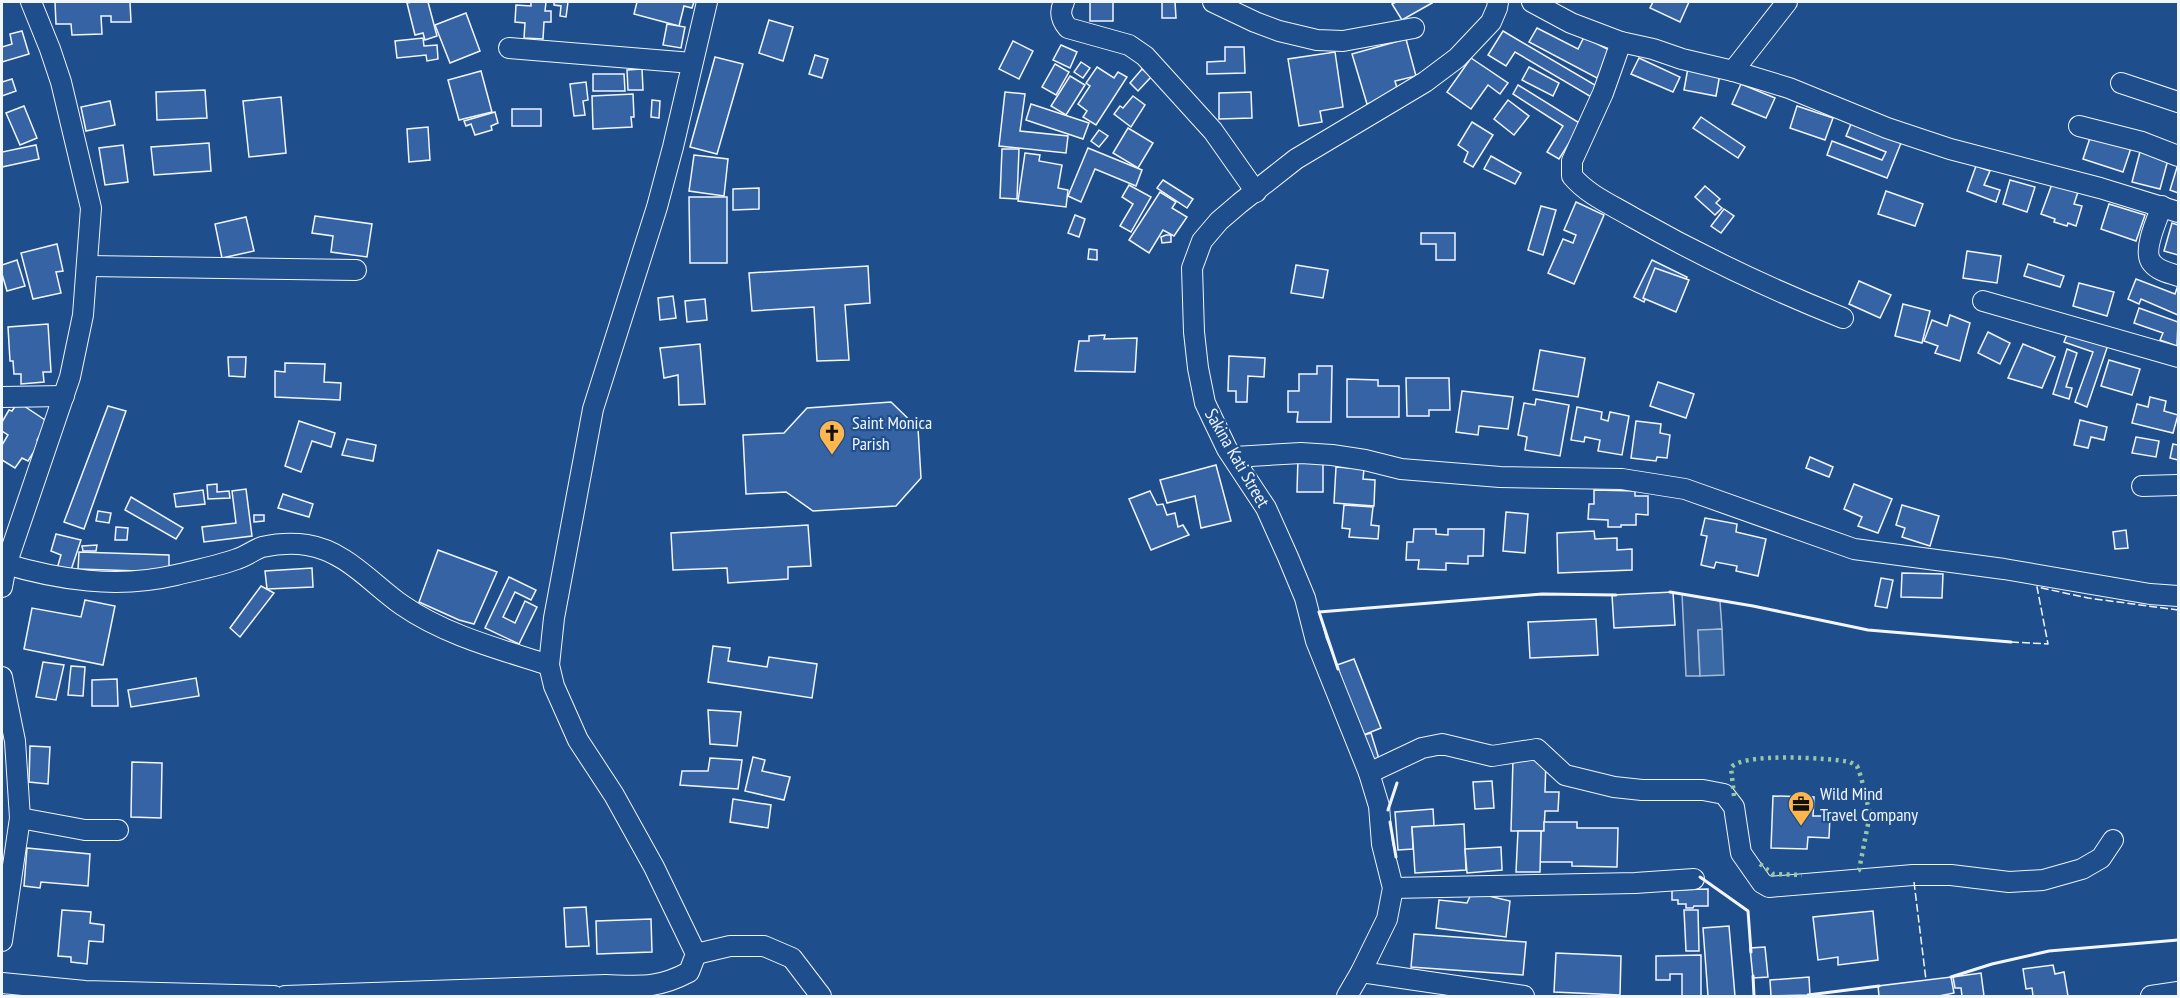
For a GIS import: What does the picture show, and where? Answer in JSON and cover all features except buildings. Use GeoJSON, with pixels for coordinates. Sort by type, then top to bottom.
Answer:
{"type":"FeatureCollection","features":[{"type":"Feature","properties":{"kind":"street"},"geometry":{"type":"LineString","coordinates":[[2,587],[4,564],[70,377],[83,315],[91,208],[61,81],[51,49],[31,2]]}},
{"type":"Feature","properties":{"kind":"street"},"geometry":{"type":"LineString","coordinates":[[285,996],[606,991],[650,987],[674,980],[689,972],[696,954],[620,806],[578,740],[554,686],[549,664],[554,618],[593,409],[657,207],[707,2]]}},
{"type":"Feature","properties":{"kind":"street"},"geometry":{"type":"LineString","coordinates":[[1064,2],[1060,11],[1068,28],[1129,45],[1145,56],[1213,131],[1256,192]]}},
{"type":"Feature","properties":{"kind":"street"},"geometry":{"type":"LineString","coordinates":[[1213,2],[1271,28],[1317,40],[1342,41],[1414,28]]}},
{"type":"Feature","properties":{"kind":"street","name":"Sakina Kati Street"},"geometry":{"type":"LineString","coordinates":[[1347,996],[1387,919],[1393,888],[1382,844],[1379,806],[1369,773],[1316,640],[1305,598],[1288,556],[1266,508],[1227,449],[1205,403],[1194,332],[1192,268],[1202,241],[1219,221],[1296,159],[1425,82],[1457,58],[1491,22],[1498,2]]}},
{"type":"Feature","properties":{"kind":"street"},"geometry":{"type":"LineString","coordinates":[[1532,2],[1571,23],[1621,42],[1653,48],[1682,59],[1789,88],[1887,128],[1950,149],[2100,188],[2170,209],[2148,247],[2148,257],[2160,269],[2178,276]]}},
{"type":"Feature","properties":{"kind":"street"},"geometry":{"type":"LineString","coordinates":[[1733,71],[1787,2]]}},
{"type":"Feature","properties":{"kind":"street"},"geometry":{"type":"LineString","coordinates":[[1621,42],[1603,93],[1572,161],[1572,176],[1583,189],[1647,226],[1774,289],[1842,318]]}},
{"type":"Feature","properties":{"kind":"street"},"geometry":{"type":"LineString","coordinates":[[509,48],[693,63]]}},
{"type":"Feature","properties":{"kind":"street"},"geometry":{"type":"LineString","coordinates":[[2121,83],[2178,102]]}},
{"type":"Feature","properties":{"kind":"street"},"geometry":{"type":"LineString","coordinates":[[2079,126],[2142,142],[2178,156]]}},
{"type":"Feature","properties":{"kind":"street"},"geometry":{"type":"LineString","coordinates":[[88,266],[356,270]]}},
{"type":"Feature","properties":{"kind":"street"},"geometry":{"type":"LineString","coordinates":[[1983,301],[2178,357]]}},
{"type":"Feature","properties":{"kind":"street"},"geometry":{"type":"LineString","coordinates":[[2,397],[64,396]]}},
{"type":"Feature","properties":{"kind":"street"},"geometry":{"type":"LineString","coordinates":[[1234,457],[1300,453],[1332,455],[1401,469],[1500,477],[1622,479],[1660,484],[1685,489],[1854,549],[2004,569],[2150,594],[2178,596]]}},
{"type":"Feature","properties":{"kind":"street"},"geometry":{"type":"LineString","coordinates":[[2142,486],[2178,485]]}},
{"type":"Feature","properties":{"kind":"street"},"geometry":{"type":"LineString","coordinates":[[4,564],[60,578],[103,583],[136,581],[174,575],[226,562],[262,547],[309,545],[343,559],[403,606],[440,626],[484,645],[549,664]]}},
{"type":"Feature","properties":{"kind":"street"},"geometry":{"type":"LineString","coordinates":[[2,677],[8,739],[20,818],[2,941]]}},
{"type":"Feature","properties":{"kind":"street"},"geometry":{"type":"LineString","coordinates":[[1369,773],[1422,748],[1442,744],[1480,755],[1492,756],[1537,749],[1564,775],[1614,787],[1642,790],[1703,790],[1724,794],[1734,807],[1741,853],[1762,883],[1769,887],[1913,875],[1951,875],[2009,882],[2043,880],[2082,869],[2101,858],[2113,840]]}},
{"type":"Feature","properties":{"kind":"street"},"geometry":{"type":"LineString","coordinates":[[20,818],[85,830],[118,830]]}},
{"type":"Feature","properties":{"kind":"street"},"geometry":{"type":"LineString","coordinates":[[1393,888],[1635,883],[1694,879]]}},
{"type":"Feature","properties":{"kind":"street"},"geometry":{"type":"LineString","coordinates":[[696,954],[730,946],[764,946],[792,958],[821,996]]}},
{"type":"Feature","properties":{"kind":"street"},"geometry":{"type":"LineString","coordinates":[[1361,972],[1524,996]]}},
{"type":"Feature","properties":{"kind":"street"},"geometry":{"type":"LineString","coordinates":[[2,983],[86,991],[274,996]]}},
{"type":"Feature","properties":{"kind":"street"},"geometry":{"type":"LineString","coordinates":[[2151,996],[2178,992]]}},
{"type":"Feature","properties":{"kind":"shaded area"},"geometry":{"type":"Polygon","coordinates":[[[1682,594],[1720,601],[1722,629],[1698,631],[1700,676],[1686,676],[1682,594]]]}},
{"type":"Feature","properties":{"kind":"shaded area"},"geometry":{"type":"Polygon","coordinates":[[[1722,629],[1724,675],[1700,676],[1698,630],[1722,629]]]}},
{"type":"Feature","properties":{"kind":"hedge"},"geometry":{"type":"LineString","coordinates":[[1734,796],[1731,768],[1738,763],[1768,758],[1806,758],[1850,762],[1857,766],[1870,814],[1859,870],[1855,872]]}},
{"type":"Feature","properties":{"kind":"hedge"},"geometry":{"type":"LineString","coordinates":[[1760,864],[1773,874],[1802,875]]}},
{"type":"Feature","properties":{"kind":"fence"},"geometry":{"type":"LineString","coordinates":[[2011,642],[2048,644],[2037,587],[2088,598],[2178,610]]}},
{"type":"Feature","properties":{"kind":"fence"},"geometry":{"type":"LineString","coordinates":[[1914,882],[1926,980]]}},
{"type":"Feature","properties":{"kind":"wall"},"geometry":{"type":"LineString","coordinates":[[1670,592],[1753,606],[1868,630],[2011,642]]}},
{"type":"Feature","properties":{"kind":"wall"},"geometry":{"type":"LineString","coordinates":[[1338,669],[1319,612],[1542,594],[1616,595]]}},
{"type":"Feature","properties":{"kind":"wall"},"geometry":{"type":"LineString","coordinates":[[1388,810],[1397,783]]}},
{"type":"Feature","properties":{"kind":"wall"},"geometry":{"type":"LineString","coordinates":[[1390,822],[1396,857]]}},
{"type":"Feature","properties":{"kind":"wall"},"geometry":{"type":"LineString","coordinates":[[1700,877],[1748,911],[1751,952]]}},
{"type":"Feature","properties":{"kind":"wall"},"geometry":{"type":"LineString","coordinates":[[1951,977],[1992,964],[2049,951],[2178,940]]}},
{"type":"Feature","properties":{"kind":"wall"},"geometry":{"type":"LineString","coordinates":[[1753,976],[1754,996]]}},
{"type":"Feature","properties":{"kind":"wall"},"geometry":{"type":"LineString","coordinates":[[1808,995],[1879,986]]}},
{"type":"Feature","properties":{"kind":"place","name":"Saint Monica Parish"},"geometry":{"type":"Point","coordinates":[832,456]}},
{"type":"Feature","properties":{"kind":"place","name":"Wild Mind Travel Company"},"geometry":{"type":"Point","coordinates":[1801,827]}}]}
